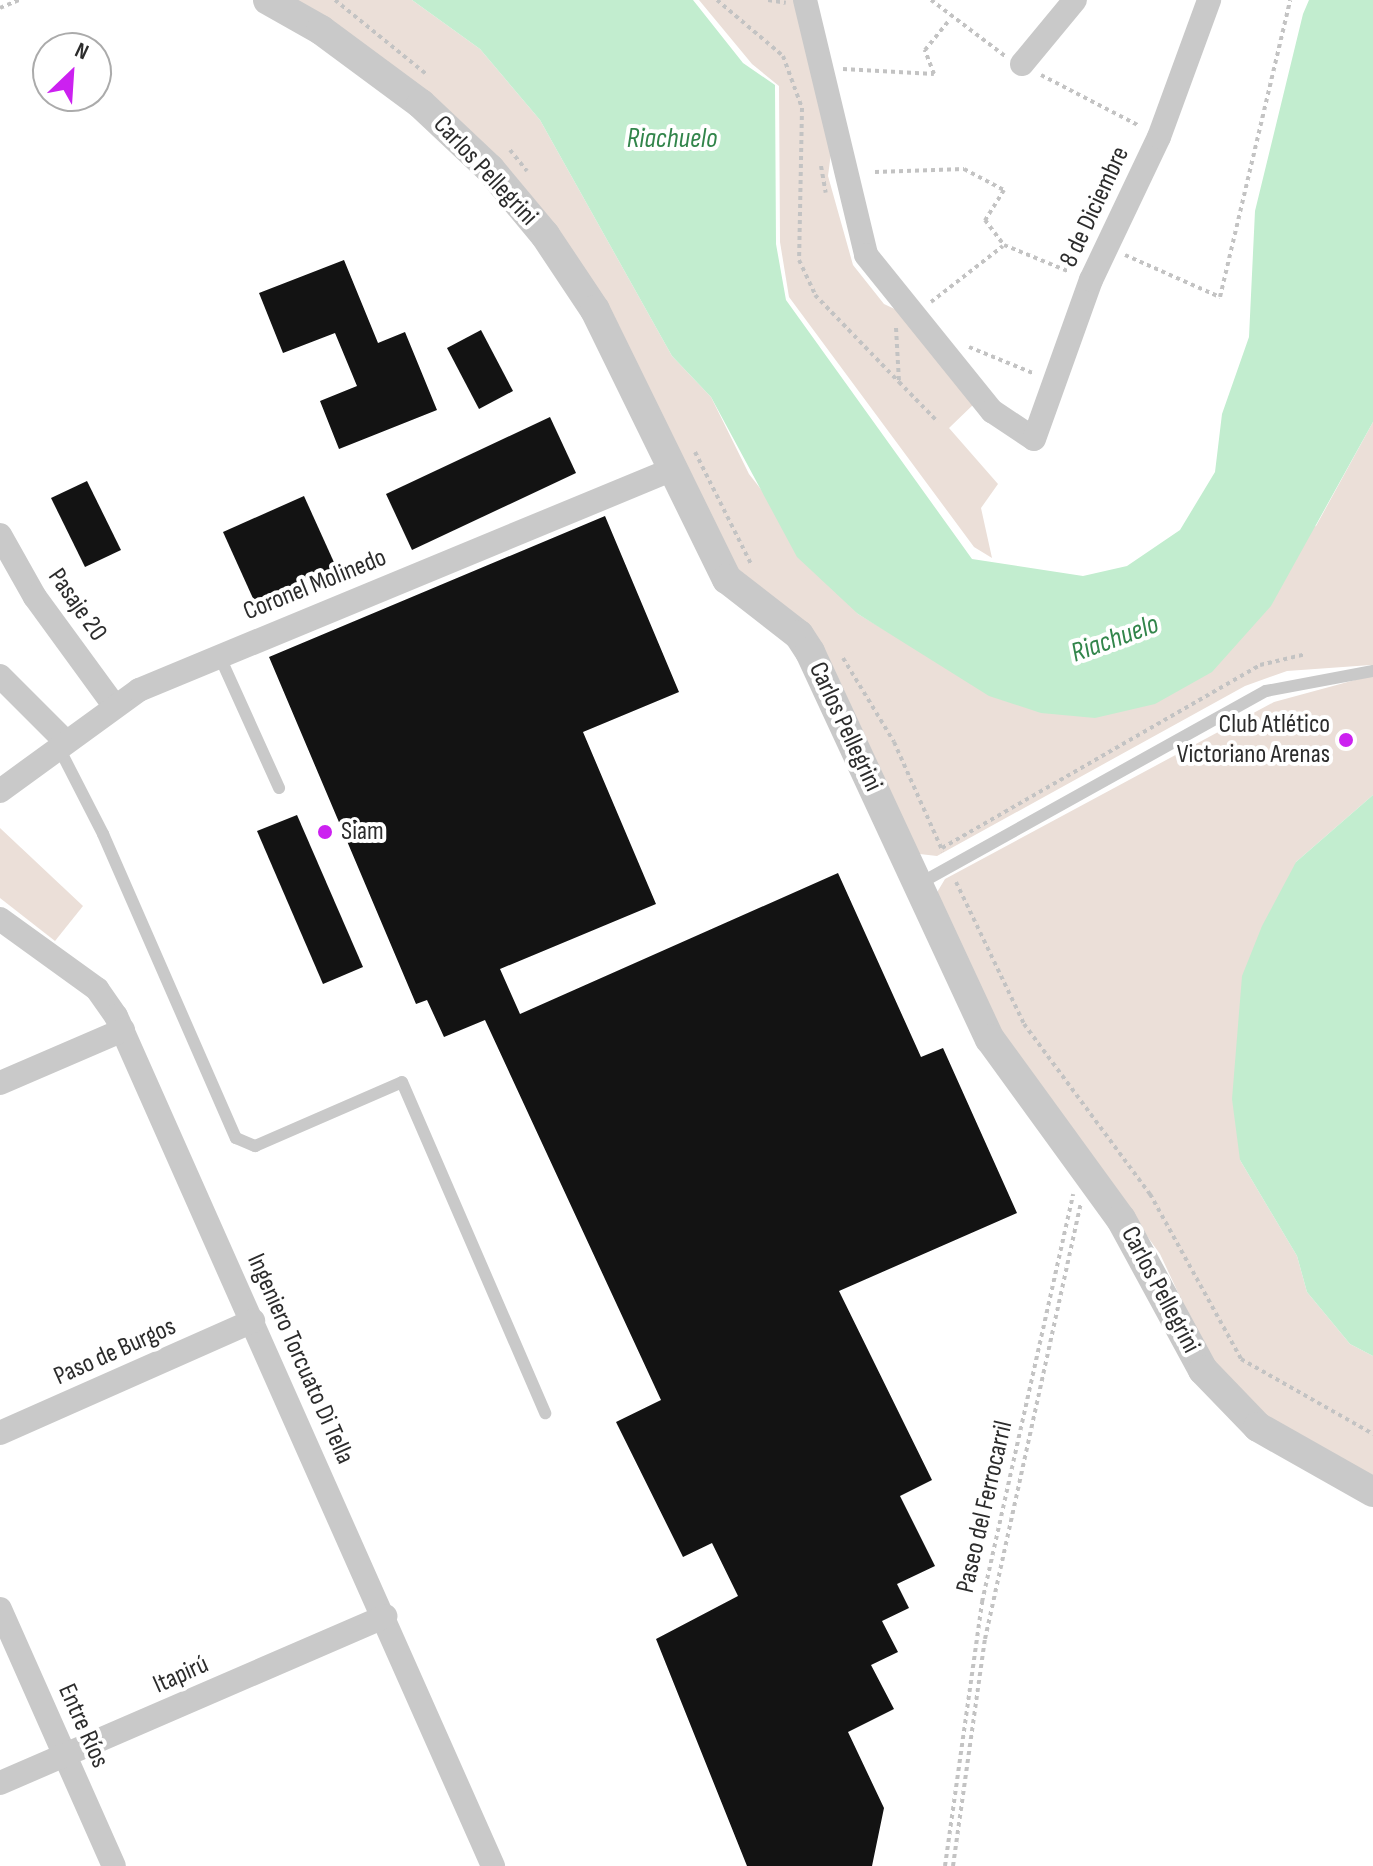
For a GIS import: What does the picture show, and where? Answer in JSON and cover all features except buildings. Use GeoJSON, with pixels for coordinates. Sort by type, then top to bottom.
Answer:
{"type":"FeatureCollection","features":[{"type":"Feature","properties":{"kind":"street","name":"Carlos Pellegrini"},"geometry":{"type":"LineString","coordinates":[[268,0],[367,61],[490,169],[595,310],[727,579],[799,635],[810,652],[990,1039],[1084,1165],[1224,1398],[1300,1454],[1373,1492]]}},
{"type":"Feature","properties":{"kind":"street"},"geometry":{"type":"LineString","coordinates":[[805,0],[817,69],[866,255],[922,308]]}},
{"type":"Feature","properties":{"kind":"street"},"geometry":{"type":"LineString","coordinates":[[1022,64],[1075,0]]}},
{"type":"Feature","properties":{"kind":"street","name":"8 de Diciembre"},"geometry":{"type":"LineString","coordinates":[[922,308],[992,411],[1034,439],[1091,280],[1159,137],[1209,0]]}},
{"type":"Feature","properties":{"kind":"street","name":"Coronel Molinedo"},"geometry":{"type":"LineString","coordinates":[[0,791],[113,704],[219,655],[673,469]]}},
{"type":"Feature","properties":{"kind":"street","name":"Pasaje 20"},"geometry":{"type":"LineString","coordinates":[[0,535],[35,597],[113,704]]}},
{"type":"Feature","properties":{"kind":"street"},"geometry":{"type":"LineString","coordinates":[[0,676],[62,745]]}},
{"type":"Feature","properties":{"kind":"street","name":"Ingeniero Torcuato Di Tella"},"geometry":{"type":"LineString","coordinates":[[0,919],[97,989],[123,1030],[385,1616],[493,1866]]}},
{"type":"Feature","properties":{"kind":"street"},"geometry":{"type":"LineString","coordinates":[[0,1083],[123,1030]]}},
{"type":"Feature","properties":{"kind":"street","name":"Paso de Burgos"},"geometry":{"type":"LineString","coordinates":[[0,1433],[253,1321]]}},
{"type":"Feature","properties":{"kind":"street","name":"Entre Ríos"},"geometry":{"type":"LineString","coordinates":[[0,1609],[114,1866]]}},
{"type":"Feature","properties":{"kind":"street","name":"Itapirú"},"geometry":{"type":"LineString","coordinates":[[0,1783],[385,1616]]}},
{"type":"Feature","properties":{"kind":"lane"},"geometry":{"type":"LineString","coordinates":[[219,655],[279,788]]}},
{"type":"Feature","properties":{"kind":"lane"},"geometry":{"type":"LineString","coordinates":[[917,885],[1266,691],[1373,671]]}},
{"type":"Feature","properties":{"kind":"lane"},"geometry":{"type":"LineString","coordinates":[[62,745],[236,1138],[255,1146],[402,1082],[545,1413]]}},
{"type":"Feature","properties":{"kind":"path"},"geometry":{"type":"LineString","coordinates":[[0,8],[19,0]]}},
{"type":"Feature","properties":{"kind":"path"},"geometry":{"type":"LineString","coordinates":[[717,0],[783,56],[802,108],[799,260],[815,295],[938,422]]}},
{"type":"Feature","properties":{"kind":"path"},"geometry":{"type":"LineString","coordinates":[[931,0],[950,19],[1022,64],[1159,137]]}},
{"type":"Feature","properties":{"kind":"path"},"geometry":{"type":"LineString","coordinates":[[1105,246],[1220,297],[1290,0]]}},
{"type":"Feature","properties":{"kind":"path"},"geometry":{"type":"LineString","coordinates":[[817,69],[934,74],[925,50],[950,19]]}},
{"type":"Feature","properties":{"kind":"path"},"geometry":{"type":"LineString","coordinates":[[875,172],[964,169],[1004,190],[985,220],[1004,245],[1091,280]]}},
{"type":"Feature","properties":{"kind":"path"},"geometry":{"type":"LineString","coordinates":[[899,382],[892,332],[1004,245]]}},
{"type":"Feature","properties":{"kind":"path"},"geometry":{"type":"LineString","coordinates":[[922,308],[940,314]]}},
{"type":"Feature","properties":{"kind":"path"},"geometry":{"type":"LineString","coordinates":[[960,336],[970,348],[1056,383]]}},
{"type":"Feature","properties":{"kind":"path"},"geometry":{"type":"LineString","coordinates":[[942,848],[1260,665],[1306,654]]}},
{"type":"Feature","properties":{"kind":"path"},"geometry":{"type":"LineString","coordinates":[[953,1866],[985,1639],[1084,1165]]}},
{"type":"Feature","properties":{"kind":"path","name":"Paseo del Ferrocarril"},"geometry":{"type":"LineString","coordinates":[[945,1866],[982,1602],[1084,1165]]}},
{"type":"Feature","properties":{"kind":"shaded area"},"geometry":{"type":"Polygon","coordinates":[[[283,0],[412,0],[480,49],[540,120],[672,356],[711,397],[749,474],[858,614],[923,653],[1316,526],[1373,422],[1373,795],[1296,862],[1240,1160],[1297,1256],[1307,1292],[1350,1344],[1373,1356],[1373,1477],[1290,1434],[1232,1389],[1204,1348],[1160,1254],[996,1027],[933,899],[945,879],[1274,702],[1366,677],[1371,665],[1287,671],[1245,686],[937,856],[911,853],[828,671],[742,586],[552,232],[283,0]]]}},
{"type":"Feature","properties":{"kind":"shaded area"},"geometry":{"type":"Polygon","coordinates":[[[699,0],[799,0],[831,153],[828,176],[853,265],[884,304],[903,313],[976,402],[949,428],[998,484],[981,508],[992,558],[974,547],[789,297],[780,242],[779,86],[752,64],[699,0]]]}},
{"type":"Feature","properties":{"kind":"shaded area"},"geometry":{"type":"Polygon","coordinates":[[[0,828],[83,906],[55,941],[0,898],[0,828]]]}},
{"type":"Feature","properties":{"kind":"water","name":"Riachuelo"},"geometry":{"type":"Polygon","coordinates":[[[412,0],[693,0],[743,63],[775,85],[776,244],[786,300],[972,559],[1083,576],[1127,566],[1180,530],[1215,472],[1222,414],[1249,337],[1255,211],[1303,14],[1309,0],[1373,0],[1373,422],[1271,606],[1212,672],[1155,704],[1095,718],[1041,713],[989,696],[858,614],[797,557],[711,397],[672,356],[540,120],[480,49],[412,0]]]}},
{"type":"Feature","properties":{"kind":"water"},"geometry":{"type":"Polygon","coordinates":[[[1373,795],[1373,1356],[1350,1344],[1307,1292],[1297,1256],[1240,1160],[1232,1099],[1242,976],[1262,926],[1296,862],[1373,795]]]}},
{"type":"Feature","properties":{"kind":"place","name":"Club Atlético Victoriano Arenas"},"geometry":{"type":"Point","coordinates":[1346,740]}},
{"type":"Feature","properties":{"kind":"place","name":"Siam"},"geometry":{"type":"Point","coordinates":[325,832]}}]}
